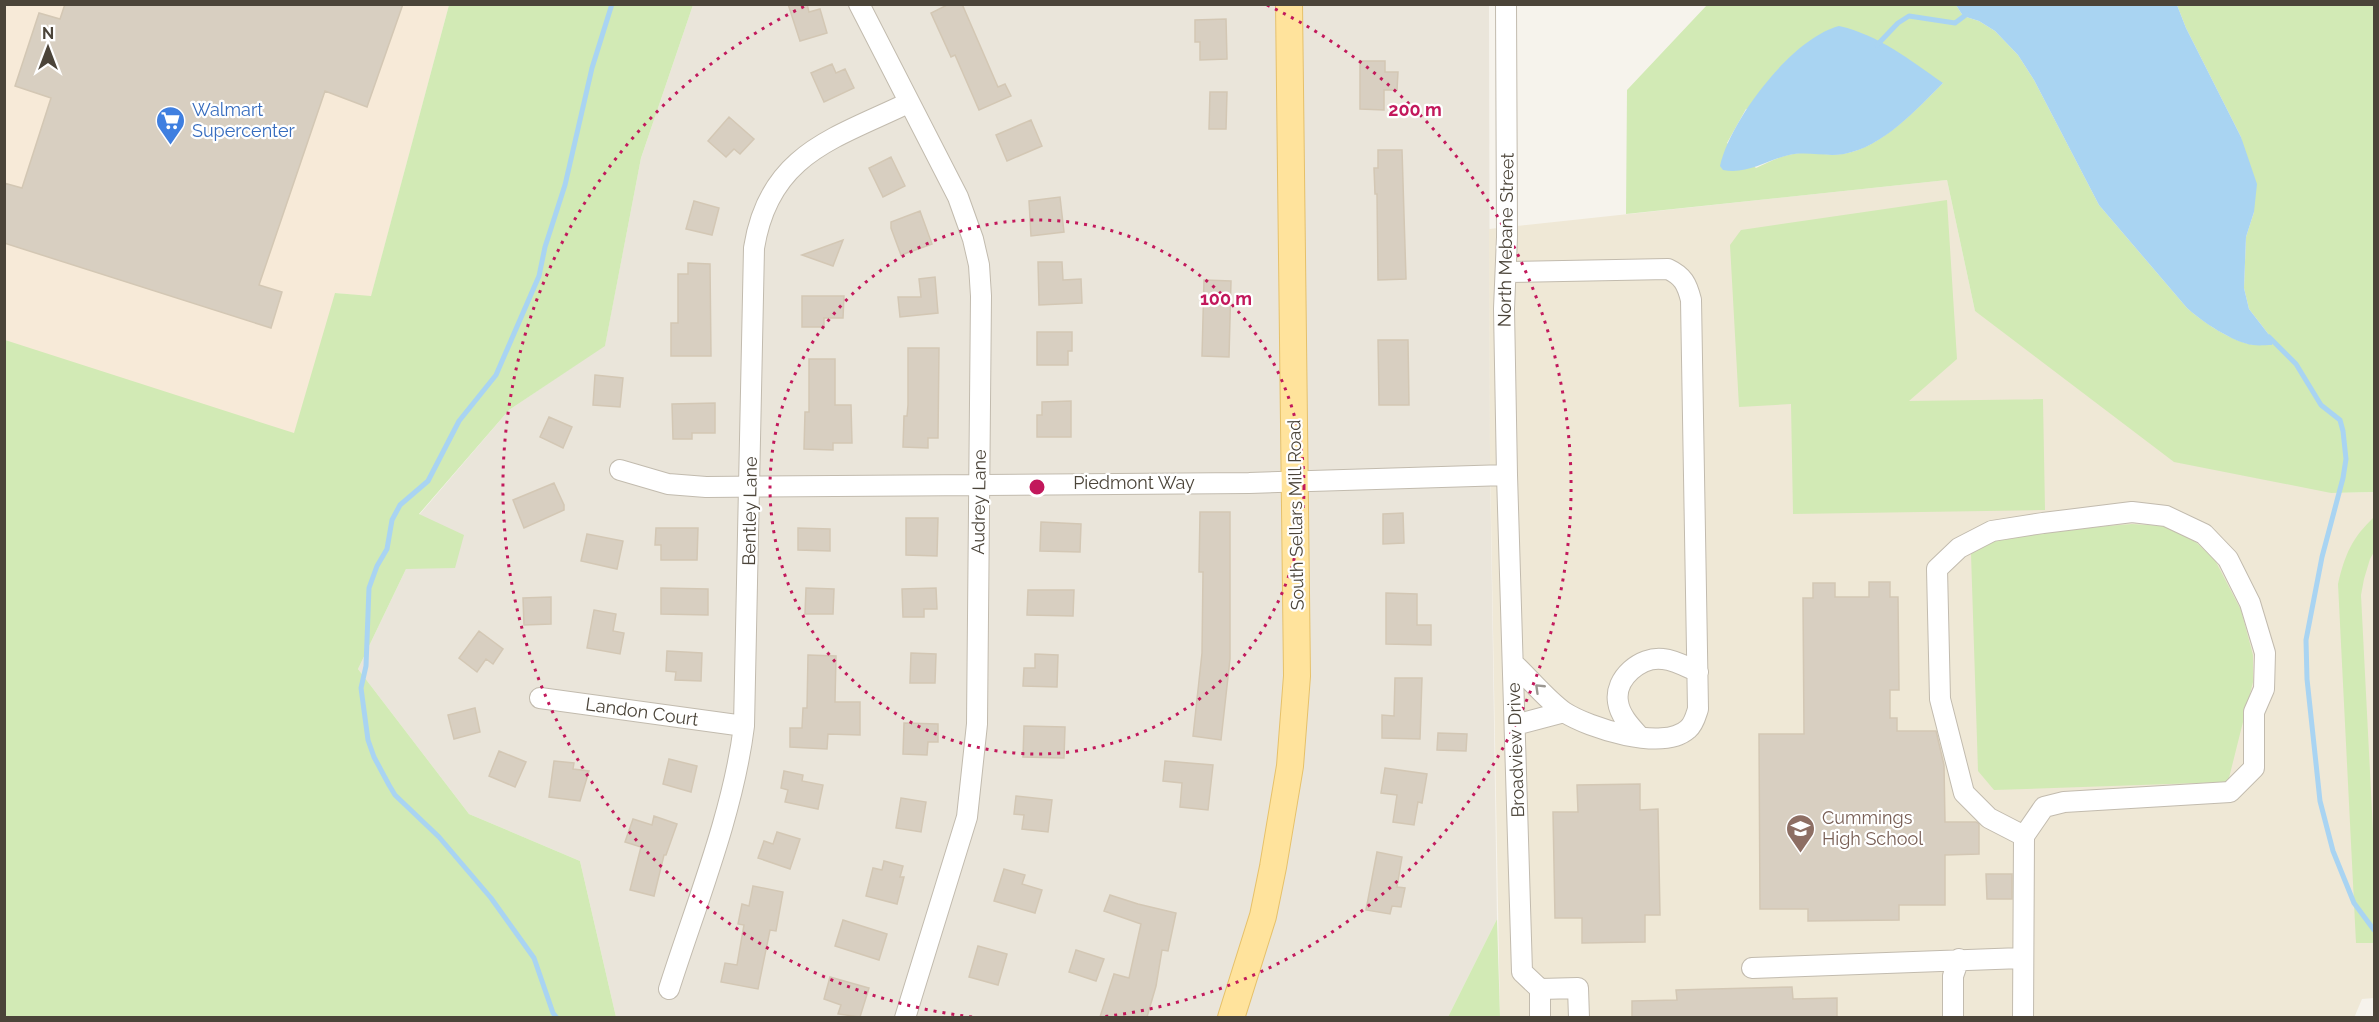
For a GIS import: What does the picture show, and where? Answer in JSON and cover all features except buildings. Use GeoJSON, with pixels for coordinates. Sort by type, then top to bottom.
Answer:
{"type":"FeatureCollection","features":[{"type":"Feature","properties":{"kind":"main road","name":"South Sellars Mill Road"},"geometry":{"type":"LineString","coordinates":[[1231,1017],[1263,916],[1290,766],[1297,676],[1289,4]]}},
{"type":"Feature","properties":{"kind":"street","name":"Audrey Lane"},"geometry":{"type":"LineString","coordinates":[[859,4],[958,197],[973,239],[979,265],[981,296],[977,724],[967,817],[905,1017]]}},
{"type":"Feature","properties":{"kind":"street","name":"North Mebane Street"},"geometry":{"type":"LineString","coordinates":[[1506,4],[1504,309],[1507,475]]}},
{"type":"Feature","properties":{"kind":"street","name":"Bentley Lane"},"geometry":{"type":"LineString","coordinates":[[669,989],[730,800],[740,758],[744,726],[751,486],[754,248],[758,223],[768,199],[783,176],[812,150],[909,103]]}},
{"type":"Feature","properties":{"kind":"street"},"geometry":{"type":"LineString","coordinates":[[1506,272],[1668,269],[1679,274],[1687,284],[1691,300],[1698,709],[1688,729],[1679,735],[1658,740],[1617,734],[1564,712],[1514,664]]}},
{"type":"Feature","properties":{"kind":"street","name":"Piedmont Way"},"geometry":{"type":"LineString","coordinates":[[620,471],[668,484],[706,487],[1296,481],[1507,475]]}},
{"type":"Feature","properties":{"kind":"street","name":"Broadview Drive"},"geometry":{"type":"LineString","coordinates":[[1507,475],[1522,972],[1540,989]]}},
{"type":"Feature","properties":{"kind":"street"},"geometry":{"type":"LineString","coordinates":[[2023,1017],[2024,836],[2044,807],[2064,802],[2230,792],[2254,768],[2254,712],[2264,689],[2265,653],[2250,603],[2228,559],[2204,534],[2166,516],[2132,512],[2043,523],[1992,531],[1959,548],[1937,569],[1940,699],[1964,793],[1989,818],[2024,836]]}},
{"type":"Feature","properties":{"kind":"street"},"geometry":{"type":"LineString","coordinates":[[1640,737],[1622,713],[1617,701],[1618,689],[1628,672],[1641,662],[1662,658],[1698,672]]}},
{"type":"Feature","properties":{"kind":"street","name":"Landon Court"},"geometry":{"type":"LineString","coordinates":[[540,698],[744,726]]}},
{"type":"Feature","properties":{"kind":"street"},"geometry":{"type":"LineString","coordinates":[[1515,726],[1564,712]]}},
{"type":"Feature","properties":{"kind":"street"},"geometry":{"type":"LineString","coordinates":[[1752,968],[1959,958],[2022,958]]}},
{"type":"Feature","properties":{"kind":"street"},"geometry":{"type":"LineString","coordinates":[[1953,1017],[1953,976],[1959,958]]}},
{"type":"Feature","properties":{"kind":"street"},"geometry":{"type":"LineString","coordinates":[[1540,1017],[1540,989],[1578,988],[1579,1017]]}},
{"type":"Feature","properties":{"kind":"shaded area"},"geometry":{"type":"Polygon","coordinates":[[[5,5],[449,5],[371,297],[336,293],[263,539],[5,458],[5,5]]]}},
{"type":"Feature","properties":{"kind":"shaded area"},"geometry":{"type":"Polygon","coordinates":[[[693,5],[1489,5],[1490,461],[1497,919],[1448,1017],[616,1017],[580,861],[469,814],[358,669],[406,569],[419,515],[509,410],[605,345],[641,158],[693,5]]]}},
{"type":"Feature","properties":{"kind":"shaded area"},"geometry":{"type":"Polygon","coordinates":[[[1947,180],[1975,311],[2331,493],[2374,492],[2374,998],[2362,999],[2354,1018],[1500,1017],[1490,461],[1489,229],[1947,180]]]}},
{"type":"Feature","properties":{"kind":"green space"},"geometry":{"type":"Polygon","coordinates":[[[449,5],[693,5],[641,158],[605,346],[509,410],[419,514],[464,535],[455,568],[406,569],[358,669],[469,814],[580,861],[616,1017],[5,1017],[5,340],[294,433],[335,293],[371,296],[449,5]]]}},
{"type":"Feature","properties":{"kind":"green space"},"geometry":{"type":"Polygon","coordinates":[[[1707,5],[1956,5],[1963,16],[1979,21],[1995,31],[2018,55],[2034,80],[2099,205],[2187,308],[2225,334],[2242,342],[2261,344],[2273,340],[2249,309],[2244,288],[2246,237],[2254,212],[2241,137],[2186,28],[2177,5],[2374,5],[2374,492],[2331,493],[2174,462],[1975,311],[1947,180],[1626,214],[1627,90],[1707,5]],[[1943,83],[1746,109],[1727,143],[1756,168],[1794,154],[1842,154],[1856,151],[1870,145],[1897,126],[1943,83]]]}},
{"type":"Feature","properties":{"kind":"green space"},"geometry":{"type":"Polygon","coordinates":[[[1947,200],[1957,359],[1909,401],[2043,399],[2045,510],[1793,514],[1791,404],[1739,407],[1730,245],[1741,230],[1947,200]]]}},
{"type":"Feature","properties":{"kind":"green space"},"geometry":{"type":"Polygon","coordinates":[[[2374,517],[2374,552],[2370,559],[2361,595],[2374,851],[2374,943],[2356,943],[2338,584],[2350,547],[2374,517]]]}},
{"type":"Feature","properties":{"kind":"green space"},"geometry":{"type":"Polygon","coordinates":[[[2132,524],[2163,526],[2197,543],[2215,560],[2241,610],[2253,655],[2253,682],[2228,782],[1994,790],[1978,771],[1971,554],[1987,543],[2034,532],[2132,524]]]}},
{"type":"Feature","properties":{"kind":"green space"},"geometry":{"type":"Polygon","coordinates":[[[1497,919],[1500,1017],[1448,1017],[1497,919]]]}},
{"type":"Feature","properties":{"kind":"water"},"geometry":{"type":"Polygon","coordinates":[[[1956,5],[2177,5],[2186,28],[2241,137],[2257,184],[2254,212],[2246,237],[2244,288],[2249,309],[2273,340],[2272,345],[2253,345],[2227,336],[2187,308],[2099,205],[2034,80],[2018,55],[1995,31],[1979,21],[1963,16],[1956,5]]]}},
{"type":"Feature","properties":{"kind":"water"},"geometry":{"type":"Polygon","coordinates":[[[1839,26],[1881,42],[1943,83],[1898,126],[1872,144],[1858,150],[1837,155],[1796,154],[1749,169],[1723,170],[1720,166],[1736,126],[1766,83],[1802,46],[1839,26]]]}},
{"type":"Feature","properties":{"kind":"waterway"},"geometry":{"type":"LineString","coordinates":[[557,1018],[553,1013],[534,958],[491,898],[439,837],[395,795],[389,785],[368,740],[361,688],[366,666],[369,588],[377,566],[387,549],[392,520],[400,505],[428,481],[459,421],[496,375],[539,276],[545,247],[565,185],[592,68],[612,4]]}},
{"type":"Feature","properties":{"kind":"waterway"},"geometry":{"type":"LineString","coordinates":[[1877,45],[1898,23],[1909,16],[1955,23],[1967,14]]}},
{"type":"Feature","properties":{"kind":"waterway"},"geometry":{"type":"LineString","coordinates":[[2269,337],[2296,364],[2321,405],[2340,420],[2343,431],[2346,459],[2322,557],[2306,640],[2307,679],[2320,801],[2333,851],[2354,903],[2374,930]]}},
{"type":"Feature","properties":{"kind":"place","name":"Walmart Supercenter"},"geometry":{"type":"Point","coordinates":[171,146]}},
{"type":"Feature","properties":{"kind":"place","name":"Cummings High School"},"geometry":{"type":"Point","coordinates":[1801,854]}}]}
